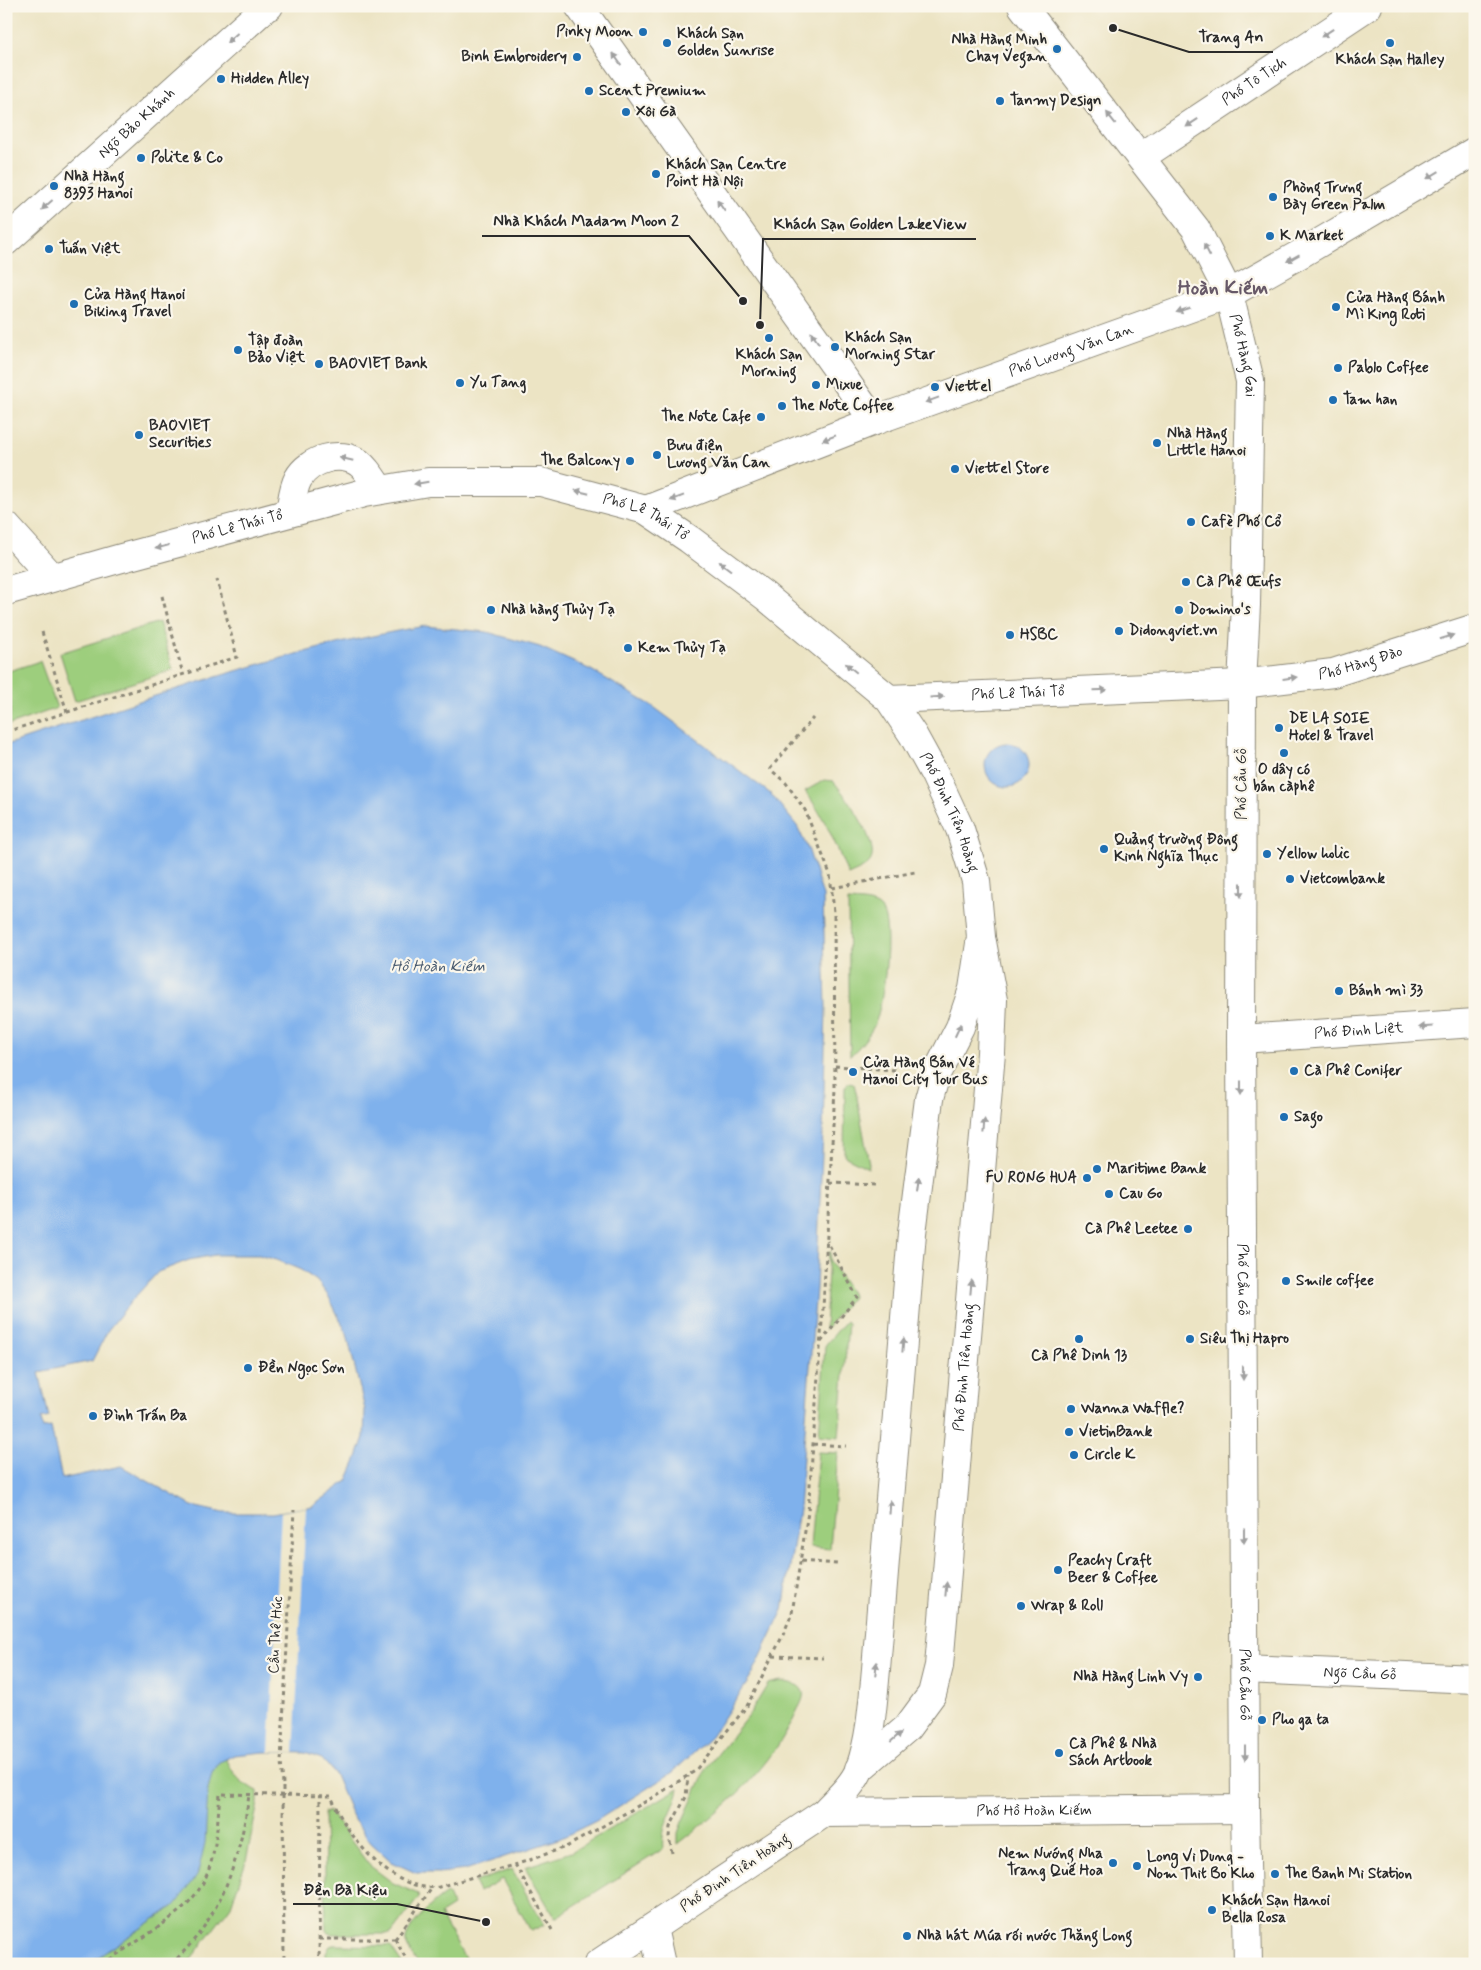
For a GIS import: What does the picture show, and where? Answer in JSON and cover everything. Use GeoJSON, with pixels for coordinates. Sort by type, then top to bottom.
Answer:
{"type":"FeatureCollection","features":[{"type":"Feature","properties":{"kind":"street","name":"Ngõ Bảo Khánh"},"geometry":{"type":"LineString","coordinates":[[6,241],[269,6]]}},
{"type":"Feature","properties":{"kind":"street"},"geometry":{"type":"LineString","coordinates":[[579,6],[874,421]]}},
{"type":"Feature","properties":{"kind":"street","name":"Phố Hàng Gai"},"geometry":{"type":"LineString","coordinates":[[1022,6],[1196,229],[1229,294],[1250,381],[1246,605],[1242,684]]}},
{"type":"Feature","properties":{"kind":"street","name":"Phố Tô Tịch"},"geometry":{"type":"LineString","coordinates":[[1141,157],[1368,6]]}},
{"type":"Feature","properties":{"kind":"street","name":"Phố Lương Văn Can"},"geometry":{"type":"LineString","coordinates":[[646,510],[874,421],[1229,294],[1475,150]]}},
{"type":"Feature","properties":{"kind":"street"},"geometry":{"type":"LineString","coordinates":[[290,512],[298,479],[308,466],[324,459],[339,457],[353,460],[368,471],[380,490]]}},
{"type":"Feature","properties":{"kind":"street","name":"Phố Lê Thái Tổ"},"geometry":{"type":"LineString","coordinates":[[6,591],[290,512],[380,490],[428,482],[541,482],[646,510],[689,539],[765,596],[888,699],[1242,684]]}},
{"type":"Feature","properties":{"kind":"street"},"geometry":{"type":"LineString","coordinates":[[6,526],[52,577]]}},
{"type":"Feature","properties":{"kind":"street","name":"Phố Hàng Đào"},"geometry":{"type":"LineString","coordinates":[[1242,684],[1333,673],[1475,628]]}},
{"type":"Feature","properties":{"kind":"street","name":"Phố Cầu Gỗ"},"geometry":{"type":"LineString","coordinates":[[1242,684],[1241,1039],[1245,1809],[1248,1964]]}},
{"type":"Feature","properties":{"kind":"street","name":"Phố Đinh Tiên Hoàng"},"geometry":{"type":"LineString","coordinates":[[598,1964],[824,1813],[845,1791],[859,1769],[907,1728],[932,1694],[939,1666],[991,1052],[993,1000],[981,937],[976,881],[960,829],[931,767],[913,735],[888,699]]}},
{"type":"Feature","properties":{"kind":"street","name":"Phố Đinh Tiên Hoàng"},"geometry":{"type":"LineString","coordinates":[[859,1769],[868,1736],[877,1660],[912,1233],[929,1100],[936,1074],[960,1027],[973,989],[981,937]]}},
{"type":"Feature","properties":{"kind":"street","name":"Phố Đinh Liệt"},"geometry":{"type":"LineString","coordinates":[[1241,1039],[1475,1023]]}},
{"type":"Feature","properties":{"kind":"street","name":"Ngõ Cầu Gỗ"},"geometry":{"type":"LineString","coordinates":[[1245,1669],[1475,1679]]}},
{"type":"Feature","properties":{"kind":"street","name":"Phố Hồ Hoàn Kiếm"},"geometry":{"type":"LineString","coordinates":[[824,1813],[1245,1809]]}},
{"type":"Feature","properties":{"kind":"street"},"geometry":{"type":"LineString","coordinates":[[653,1928],[661,1964]]}},
{"type":"Feature","properties":{"kind":"path"},"geometry":{"type":"LineString","coordinates":[[6,732],[237,657],[217,580]]}},
{"type":"Feature","properties":{"kind":"path"},"geometry":{"type":"LineString","coordinates":[[162,596],[183,674]]}},
{"type":"Feature","properties":{"kind":"path"},"geometry":{"type":"LineString","coordinates":[[42,632],[67,712]]}},
{"type":"Feature","properties":{"kind":"path"},"geometry":{"type":"LineString","coordinates":[[103,1964],[187,1905],[200,1888],[208,1872],[215,1846],[220,1794],[331,1796],[344,1823],[371,1857],[384,1868],[413,1885],[432,1888],[515,1864],[568,1846],[657,1795],[695,1771],[746,1706],[773,1656],[792,1614],[808,1512],[814,1444],[827,1241],[835,1066],[834,912],[830,874],[805,810],[786,783],[770,768],[814,718]]}},
{"type":"Feature","properties":{"kind":"path"},"geometry":{"type":"LineString","coordinates":[[832,888],[915,872]]}},
{"type":"Feature","properties":{"kind":"path"},"geometry":{"type":"LineString","coordinates":[[835,1066],[895,1070]]}},
{"type":"Feature","properties":{"kind":"path"},"geometry":{"type":"LineString","coordinates":[[830,1183],[875,1185]]}},
{"type":"Feature","properties":{"kind":"path"},"geometry":{"type":"LineString","coordinates":[[821,1342],[857,1297],[827,1241]]}},
{"type":"Feature","properties":{"kind":"path"},"geometry":{"type":"LineString","coordinates":[[814,1444],[846,1446]]}},
{"type":"Feature","properties":{"kind":"path","name":"Cầu Thê Húc"},"geometry":{"type":"LineString","coordinates":[[284,1964],[284,1796],[281,1762],[294,1510]]}},
{"type":"Feature","properties":{"kind":"path"},"geometry":{"type":"LineString","coordinates":[[801,1561],[837,1564]]}},
{"type":"Feature","properties":{"kind":"path"},"geometry":{"type":"LineString","coordinates":[[773,1656],[823,1658]]}},
{"type":"Feature","properties":{"kind":"path"},"geometry":{"type":"LineString","coordinates":[[672,1853],[669,1837],[670,1827],[686,1797],[688,1775]]}},
{"type":"Feature","properties":{"kind":"path"},"geometry":{"type":"LineString","coordinates":[[171,1964],[180,1956],[218,1906],[230,1878],[240,1844],[249,1795]]}},
{"type":"Feature","properties":{"kind":"path"},"geometry":{"type":"LineString","coordinates":[[319,1964],[320,1796]]}},
{"type":"Feature","properties":{"kind":"path"},"geometry":{"type":"LineString","coordinates":[[515,1864],[552,1930]]}},
{"type":"Feature","properties":{"kind":"path"},"geometry":{"type":"LineString","coordinates":[[395,1939],[432,1888]]}},
{"type":"Feature","properties":{"kind":"path"},"geometry":{"type":"LineString","coordinates":[[319,1939],[395,1939]]}},
{"type":"Feature","properties":{"kind":"path"},"geometry":{"type":"LineString","coordinates":[[395,1939],[409,1964]]}},
{"type":"Feature","properties":{"kind":"green space"},"geometry":{"type":"Polygon","coordinates":[[[159,622],[173,670],[75,701],[60,653],[159,622]]]}},
{"type":"Feature","properties":{"kind":"green space"},"geometry":{"type":"Polygon","coordinates":[[[40,661],[57,708],[9,725],[11,703],[6,672],[40,661]]]}},
{"type":"Feature","properties":{"kind":"green space"},"geometry":{"type":"Polygon","coordinates":[[[825,780],[833,781],[852,806],[865,828],[872,849],[872,857],[869,863],[848,875],[829,832],[805,791],[825,780]]]}},
{"type":"Feature","properties":{"kind":"green space"},"geometry":{"type":"Polygon","coordinates":[[[848,901],[866,902],[878,906],[885,918],[887,932],[884,986],[877,1017],[869,1034],[850,1056],[848,901]]]}},
{"type":"Feature","properties":{"kind":"green space"},"geometry":{"type":"Polygon","coordinates":[[[848,1083],[854,1084],[856,1092],[869,1164],[868,1168],[846,1157],[844,1154],[845,1087],[848,1083]]]}},
{"type":"Feature","properties":{"kind":"green space"},"geometry":{"type":"Polygon","coordinates":[[[829,1252],[831,1252],[830,1261],[852,1297],[825,1330],[829,1252]]]}},
{"type":"Feature","properties":{"kind":"green space"},"geometry":{"type":"Polygon","coordinates":[[[846,1321],[848,1323],[839,1437],[819,1435],[825,1346],[846,1321]]]}},
{"type":"Feature","properties":{"kind":"green space"},"geometry":{"type":"Polygon","coordinates":[[[818,1452],[838,1453],[830,1549],[810,1547],[818,1452]]]}},
{"type":"Feature","properties":{"kind":"green space"},"geometry":{"type":"Polygon","coordinates":[[[781,1681],[798,1686],[803,1692],[803,1698],[787,1731],[775,1750],[746,1785],[678,1844],[678,1833],[682,1822],[706,1769],[751,1712],[768,1684],[781,1681]]]}},
{"type":"Feature","properties":{"kind":"green space"},"geometry":{"type":"Polygon","coordinates":[[[226,1758],[238,1778],[246,1785],[258,1791],[258,1803],[246,1861],[231,1906],[187,1964],[88,1964],[174,1906],[212,1773],[220,1762],[226,1758]]]}},
{"type":"Feature","properties":{"kind":"green space"},"geometry":{"type":"Polygon","coordinates":[[[679,1788],[664,1832],[663,1849],[555,1918],[525,1867],[571,1852],[679,1788]]]}},
{"type":"Feature","properties":{"kind":"green space"},"geometry":{"type":"Polygon","coordinates":[[[329,1811],[369,1865],[393,1883],[418,1894],[419,1897],[391,1934],[331,1934],[326,1930],[324,1812],[329,1811]]]}},
{"type":"Feature","properties":{"kind":"green space"},"geometry":{"type":"Polygon","coordinates":[[[512,1869],[544,1925],[531,1931],[502,1879],[479,1892],[474,1882],[512,1869]]]}},
{"type":"Feature","properties":{"kind":"green space"},"geometry":{"type":"Polygon","coordinates":[[[447,1893],[453,1906],[440,1914],[468,1964],[418,1964],[407,1946],[406,1937],[421,1915],[447,1893]]]}},
{"type":"Feature","properties":{"kind":"green space"},"geometry":{"type":"Polygon","coordinates":[[[330,1946],[390,1946],[402,1964],[326,1964],[326,1952],[330,1946]]]}},
{"type":"Feature","properties":{"kind":"water","name":"Hồ Hoàn Kiếm"},"geometry":{"type":"Polygon","coordinates":[[[425,626],[487,632],[540,647],[591,670],[651,705],[771,794],[797,826],[809,851],[823,896],[826,1007],[823,1132],[816,1288],[799,1509],[783,1610],[751,1677],[711,1737],[673,1772],[596,1821],[559,1839],[465,1870],[416,1873],[392,1862],[371,1843],[354,1820],[334,1773],[322,1759],[305,1753],[265,1752],[234,1755],[220,1762],[212,1773],[208,1789],[205,1843],[197,1876],[174,1906],[88,1964],[6,1964],[6,745],[266,662],[372,636],[425,626]],[[215,1255],[189,1260],[158,1272],[108,1330],[92,1361],[39,1372],[49,1417],[41,1419],[43,1428],[51,1427],[62,1479],[121,1466],[192,1506],[223,1513],[273,1513],[313,1506],[347,1481],[364,1437],[365,1410],[347,1334],[329,1297],[317,1281],[301,1270],[259,1255],[215,1255]]]}},
{"type":"Feature","properties":{"kind":"water"},"geometry":{"type":"Polygon","coordinates":[[[1007,743],[1019,747],[1025,753],[1029,765],[1025,777],[1019,783],[1007,787],[995,783],[989,777],[985,765],[989,753],[995,747],[1007,743]]]}},
{"type":"Feature","properties":{"kind":"pier"},"geometry":{"type":"Polygon","coordinates":[[[306,1507],[294,1753],[269,1752],[281,1512],[306,1507]]]}},
{"type":"Feature","properties":{"kind":"place","name":"Trang An"},"geometry":{"type":"Point","coordinates":[1113,28]}},
{"type":"Feature","properties":{"kind":"place","name":"Pinky Moon"},"geometry":{"type":"Point","coordinates":[643,32]}},
{"type":"Feature","properties":{"kind":"place","name":"Khách Sạn Golden Sunrise"},"geometry":{"type":"Point","coordinates":[667,43]}},
{"type":"Feature","properties":{"kind":"place","name":"Khách Sạn Halley"},"geometry":{"type":"Point","coordinates":[1390,43]}},
{"type":"Feature","properties":{"kind":"place","name":"Nhà Hàng Minh Chay Vegan"},"geometry":{"type":"Point","coordinates":[1057,49]}},
{"type":"Feature","properties":{"kind":"place","name":"Binh Embroidery"},"geometry":{"type":"Point","coordinates":[577,57]}},
{"type":"Feature","properties":{"kind":"place","name":"Hidden Alley"},"geometry":{"type":"Point","coordinates":[221,79]}},
{"type":"Feature","properties":{"kind":"place","name":"Scent Premium"},"geometry":{"type":"Point","coordinates":[589,91]}},
{"type":"Feature","properties":{"kind":"place","name":"Tanmy Design"},"geometry":{"type":"Point","coordinates":[1000,101]}},
{"type":"Feature","properties":{"kind":"place","name":"Xôi Gà"},"geometry":{"type":"Point","coordinates":[626,112]}},
{"type":"Feature","properties":{"kind":"place","name":"Polite & Co"},"geometry":{"type":"Point","coordinates":[141,158]}},
{"type":"Feature","properties":{"kind":"place","name":"Khách Sạn Centre Point Hà Nội"},"geometry":{"type":"Point","coordinates":[656,174]}},
{"type":"Feature","properties":{"kind":"place","name":"Nhà Hàng 8393 Hanoi"},"geometry":{"type":"Point","coordinates":[54,186]}},
{"type":"Feature","properties":{"kind":"place","name":"Phòng Trưng Bày Green Palm"},"geometry":{"type":"Point","coordinates":[1273,197]}},
{"type":"Feature","properties":{"kind":"place","name":"K Market"},"geometry":{"type":"Point","coordinates":[1270,236]}},
{"type":"Feature","properties":{"kind":"place","name":"Tuấn Việt"},"geometry":{"type":"Point","coordinates":[49,249]}},
{"type":"Feature","properties":{"kind":"place","name":"Nhà Khách Madam Moon 2"},"geometry":{"type":"Point","coordinates":[743,301]}},
{"type":"Feature","properties":{"kind":"place","name":"Cửa Hàng Hanoi Biking Travel"},"geometry":{"type":"Point","coordinates":[74,304]}},
{"type":"Feature","properties":{"kind":"place","name":"Cửa Hàng Bánh Mì King Roti"},"geometry":{"type":"Point","coordinates":[1336,307]}},
{"type":"Feature","properties":{"kind":"place","name":"Khách Sạn Golden LakeView"},"geometry":{"type":"Point","coordinates":[760,325]}},
{"type":"Feature","properties":{"kind":"place","name":"Khách Sạn Morning"},"geometry":{"type":"Point","coordinates":[769,338]}},
{"type":"Feature","properties":{"kind":"place","name":"Khách Sạn Morning Star"},"geometry":{"type":"Point","coordinates":[835,347]}},
{"type":"Feature","properties":{"kind":"place","name":"Tập đoàn Bảo Việt"},"geometry":{"type":"Point","coordinates":[238,350]}},
{"type":"Feature","properties":{"kind":"place","name":"BAOVIET Bank"},"geometry":{"type":"Point","coordinates":[319,364]}},
{"type":"Feature","properties":{"kind":"place","name":"Pablo Coffee"},"geometry":{"type":"Point","coordinates":[1338,368]}},
{"type":"Feature","properties":{"kind":"place","name":"Yu Tang"},"geometry":{"type":"Point","coordinates":[460,383]}},
{"type":"Feature","properties":{"kind":"place","name":"Mixue"},"geometry":{"type":"Point","coordinates":[816,385]}},
{"type":"Feature","properties":{"kind":"place","name":"Viettel"},"geometry":{"type":"Point","coordinates":[935,387]}},
{"type":"Feature","properties":{"kind":"place","name":"Tam han"},"geometry":{"type":"Point","coordinates":[1333,400]}},
{"type":"Feature","properties":{"kind":"place","name":"The Note Coffee"},"geometry":{"type":"Point","coordinates":[782,406]}},
{"type":"Feature","properties":{"kind":"place","name":"The Note Cafe"},"geometry":{"type":"Point","coordinates":[761,417]}},
{"type":"Feature","properties":{"kind":"place","name":"BAOVIET Securities"},"geometry":{"type":"Point","coordinates":[139,435]}},
{"type":"Feature","properties":{"kind":"place","name":"Nhà Hàng Little Hanoi"},"geometry":{"type":"Point","coordinates":[1157,443]}},
{"type":"Feature","properties":{"kind":"place","name":"Bưu điện Lương Văn Can"},"geometry":{"type":"Point","coordinates":[657,455]}},
{"type":"Feature","properties":{"kind":"place","name":"The Balcony"},"geometry":{"type":"Point","coordinates":[630,461]}},
{"type":"Feature","properties":{"kind":"place","name":"Viettel Store"},"geometry":{"type":"Point","coordinates":[955,469]}},
{"type":"Feature","properties":{"kind":"place","name":"Cafè Phố Cổ"},"geometry":{"type":"Point","coordinates":[1191,522]}},
{"type":"Feature","properties":{"kind":"place","name":"Cà Phê Œufs"},"geometry":{"type":"Point","coordinates":[1186,582]}},
{"type":"Feature","properties":{"kind":"place","name":"Nhà hàng Thủy Tạ"},"geometry":{"type":"Point","coordinates":[491,610]}},
{"type":"Feature","properties":{"kind":"place","name":"Domino's"},"geometry":{"type":"Point","coordinates":[1179,610]}},
{"type":"Feature","properties":{"kind":"place","name":"Didongviet.vn"},"geometry":{"type":"Point","coordinates":[1119,631]}},
{"type":"Feature","properties":{"kind":"place","name":"HSBC"},"geometry":{"type":"Point","coordinates":[1010,635]}},
{"type":"Feature","properties":{"kind":"place","name":"Kem Thủy Tạ"},"geometry":{"type":"Point","coordinates":[628,648]}},
{"type":"Feature","properties":{"kind":"place","name":"DE LA SOIE Hotel & Travel"},"geometry":{"type":"Point","coordinates":[1279,728]}},
{"type":"Feature","properties":{"kind":"place","name":"O dây có bán càphê"},"geometry":{"type":"Point","coordinates":[1284,753]}},
{"type":"Feature","properties":{"kind":"place","name":"Quảng trường Đông Kinh Nghĩa Thục"},"geometry":{"type":"Point","coordinates":[1104,849]}},
{"type":"Feature","properties":{"kind":"place","name":"Yellow holic"},"geometry":{"type":"Point","coordinates":[1267,854]}},
{"type":"Feature","properties":{"kind":"place","name":"Vietcombank"},"geometry":{"type":"Point","coordinates":[1290,879]}},
{"type":"Feature","properties":{"kind":"place","name":"Bánh mì 33"},"geometry":{"type":"Point","coordinates":[1339,991]}},
{"type":"Feature","properties":{"kind":"place","name":"Cà Phê Conifer"},"geometry":{"type":"Point","coordinates":[1294,1071]}},
{"type":"Feature","properties":{"kind":"place","name":"Cửa Hàng Bán Vé Hanoi City Tour Bus"},"geometry":{"type":"Point","coordinates":[853,1072]}},
{"type":"Feature","properties":{"kind":"place","name":"Sago"},"geometry":{"type":"Point","coordinates":[1284,1117]}},
{"type":"Feature","properties":{"kind":"place","name":"Maritime Bank"},"geometry":{"type":"Point","coordinates":[1097,1169]}},
{"type":"Feature","properties":{"kind":"place","name":"FU RONG HUA"},"geometry":{"type":"Point","coordinates":[1087,1178]}},
{"type":"Feature","properties":{"kind":"place","name":"Cau Go"},"geometry":{"type":"Point","coordinates":[1109,1194]}},
{"type":"Feature","properties":{"kind":"place","name":"Cà Phê Leetee"},"geometry":{"type":"Point","coordinates":[1188,1229]}},
{"type":"Feature","properties":{"kind":"place","name":"Smile coffee"},"geometry":{"type":"Point","coordinates":[1286,1281]}},
{"type":"Feature","properties":{"kind":"place","name":"Cà Phê Dinh 13"},"geometry":{"type":"Point","coordinates":[1079,1339]}},
{"type":"Feature","properties":{"kind":"place","name":"Siêu Thị Hapro"},"geometry":{"type":"Point","coordinates":[1190,1339]}},
{"type":"Feature","properties":{"kind":"place","name":"Đền Ngọc Sơn"},"geometry":{"type":"Point","coordinates":[248,1368]}},
{"type":"Feature","properties":{"kind":"place","name":"Wanna Waffle?"},"geometry":{"type":"Point","coordinates":[1071,1409]}},
{"type":"Feature","properties":{"kind":"place","name":"Đình Trấn Ba"},"geometry":{"type":"Point","coordinates":[93,1416]}},
{"type":"Feature","properties":{"kind":"place","name":"VietinBank"},"geometry":{"type":"Point","coordinates":[1069,1432]}},
{"type":"Feature","properties":{"kind":"place","name":"Circle K"},"geometry":{"type":"Point","coordinates":[1074,1455]}},
{"type":"Feature","properties":{"kind":"place","name":"Peachy Craft Beer & Coffee"},"geometry":{"type":"Point","coordinates":[1058,1570]}},
{"type":"Feature","properties":{"kind":"place","name":"Wrap & Roll"},"geometry":{"type":"Point","coordinates":[1021,1606]}},
{"type":"Feature","properties":{"kind":"place","name":"Nhà Hàng Linh Vy"},"geometry":{"type":"Point","coordinates":[1198,1677]}},
{"type":"Feature","properties":{"kind":"place","name":"Pho ga ta"},"geometry":{"type":"Point","coordinates":[1262,1720]}},
{"type":"Feature","properties":{"kind":"place","name":"Cà Phê & Nhà Sách Artbook"},"geometry":{"type":"Point","coordinates":[1059,1753]}},
{"type":"Feature","properties":{"kind":"place","name":"Nem Nướng Nha Trang Quế Hoa"},"geometry":{"type":"Point","coordinates":[1113,1863]}},
{"type":"Feature","properties":{"kind":"place","name":"Long Vi Dung - Nom Thit Bo Kho"},"geometry":{"type":"Point","coordinates":[1137,1866]}},
{"type":"Feature","properties":{"kind":"place","name":"The Banh Mi Station"},"geometry":{"type":"Point","coordinates":[1275,1874]}},
{"type":"Feature","properties":{"kind":"place","name":"Khách Sạn Hanoi Bella Rosa"},"geometry":{"type":"Point","coordinates":[1212,1910]}},
{"type":"Feature","properties":{"kind":"place","name":"Đền Bà Kiệu"},"geometry":{"type":"Point","coordinates":[486,1922]}},
{"type":"Feature","properties":{"kind":"place","name":"Nhà hát Múa rối nước Thăng Long"},"geometry":{"type":"Point","coordinates":[907,1936]}},
{"type":"Feature","properties":{"kind":"district","name":"Hoàn Kiếm"},"geometry":{"type":"Point","coordinates":[1223,288]}}]}
